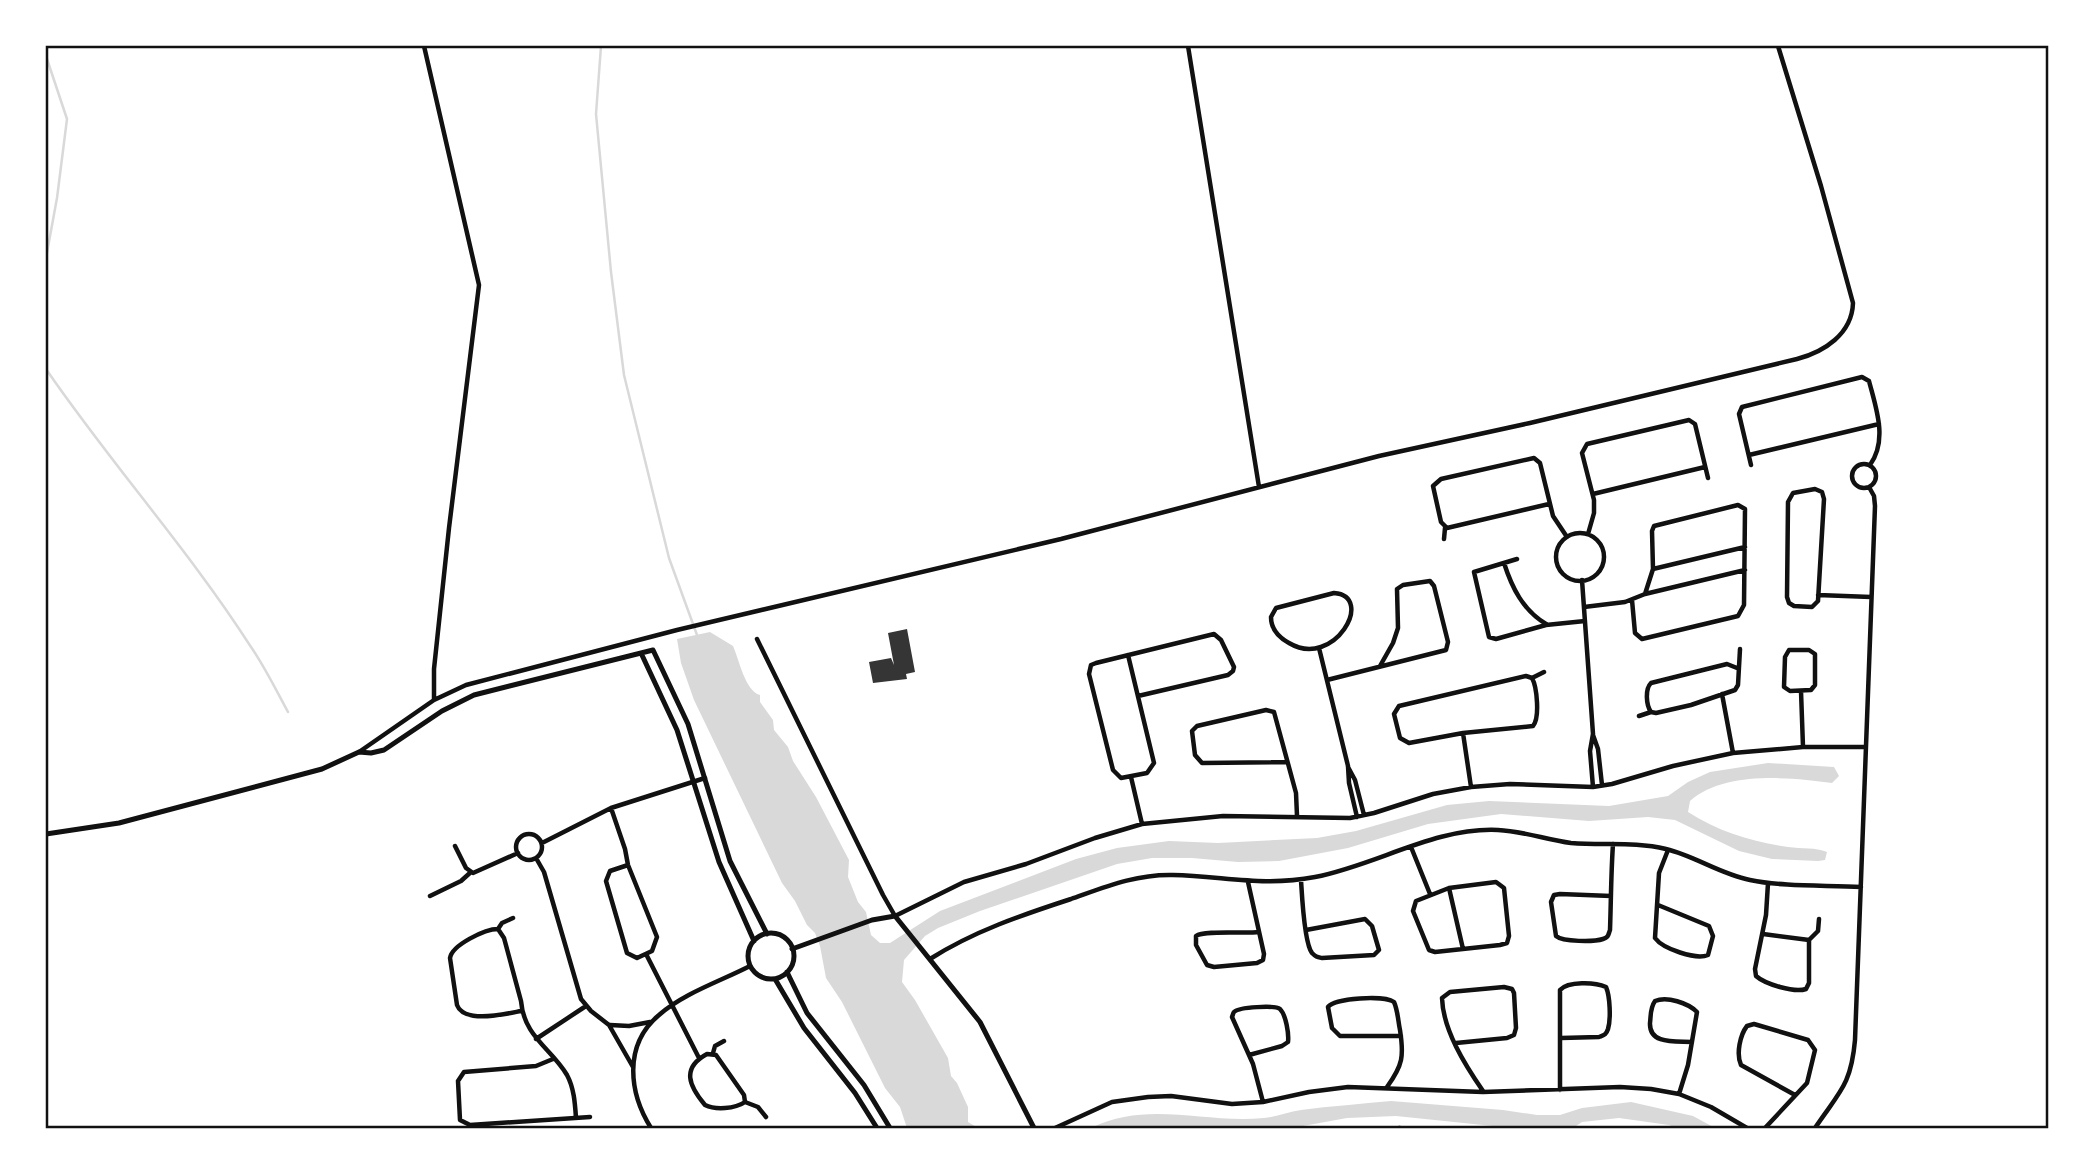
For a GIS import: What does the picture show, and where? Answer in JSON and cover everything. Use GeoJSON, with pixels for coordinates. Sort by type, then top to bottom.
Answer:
{"type":"FeatureCollection","features":[{"type":"Feature","properties":{"kind":"street"},"geometry":{"type":"LineString","coordinates":[[424,46],[479,285],[449,528],[434,669],[434,700]]}},
{"type":"Feature","properties":{"kind":"street"},"geometry":{"type":"LineString","coordinates":[[1188,46],[1259,487]]}},
{"type":"Feature","properties":{"kind":"street"},"geometry":{"type":"LineString","coordinates":[[46,834],[146,817],[322,769],[359,752],[434,700],[466,685],[677,630],[1061,539],[1379,456],[1530,423],[1818,352],[1832,343],[1849,323],[1853,309],[1852,297],[1778,46]]}},
{"type":"Feature","properties":{"kind":"street"},"geometry":{"type":"LineString","coordinates":[[1751,465],[1739,414],[1742,407],[1860,377],[1869,381],[1879,424],[1878,450],[1870,465]]}},
{"type":"Feature","properties":{"kind":"street"},"geometry":{"type":"LineString","coordinates":[[1588,534],[1594,513],[1593,494],[1583,455],[1585,446],[1687,419],[1695,424],[1708,478]]}},
{"type":"Feature","properties":{"kind":"street"},"geometry":{"type":"LineString","coordinates":[[1749,455],[1879,424]]}},
{"type":"Feature","properties":{"kind":"street"},"geometry":{"type":"LineString","coordinates":[[1444,539],[1445,528],[1433,492],[1436,482],[1530,458],[1540,463],[1549,504],[1556,522],[1567,537]]}},
{"type":"Feature","properties":{"kind":"street"},"geometry":{"type":"LineString","coordinates":[[1869,487],[1857,486],[1852,475],[1858,465],[1870,465]]}},
{"type":"Feature","properties":{"kind":"street"},"geometry":{"type":"LineString","coordinates":[[1869,487],[1876,479],[1875,471],[1870,465]]}},
{"type":"Feature","properties":{"kind":"street"},"geometry":{"type":"LineString","coordinates":[[1593,494],[1705,467]]}},
{"type":"Feature","properties":{"kind":"street"},"geometry":{"type":"LineString","coordinates":[[1815,1129],[1843,1090],[1853,1064],[1875,501],[1869,487]]}},
{"type":"Feature","properties":{"kind":"street"},"geometry":{"type":"LineString","coordinates":[[1815,489],[1820,490],[1824,496],[1818,595],[1817,604],[1810,607],[1791,605],[1787,597],[1788,499],[1793,493],[1815,489]]}},
{"type":"Feature","properties":{"kind":"street"},"geometry":{"type":"LineString","coordinates":[[1445,528],[1549,504]]}},
{"type":"Feature","properties":{"kind":"street"},"geometry":{"type":"LineString","coordinates":[[1632,600],[1635,632],[1637,638],[1642,639],[1734,618],[1741,614],[1746,513],[1741,505],[1656,524],[1652,531],[1653,569],[1645,594]]}},
{"type":"Feature","properties":{"kind":"street"},"geometry":{"type":"LineString","coordinates":[[1575,533],[1588,534],[1601,546],[1604,559],[1598,572],[1582,580],[1568,577],[1558,567],[1558,548],[1567,537],[1575,533]]}},
{"type":"Feature","properties":{"kind":"street"},"geometry":{"type":"LineString","coordinates":[[1653,569],[1745,547]]}},
{"type":"Feature","properties":{"kind":"street"},"geometry":{"type":"LineString","coordinates":[[1517,559],[1478,570],[1474,574],[1489,637],[1496,639],[1546,625],[1585,621]]}},
{"type":"Feature","properties":{"kind":"street"},"geometry":{"type":"LineString","coordinates":[[1504,563],[1521,602],[1546,625]]}},
{"type":"Feature","properties":{"kind":"street"},"geometry":{"type":"LineString","coordinates":[[1584,607],[1632,600],[1645,594],[1745,570]]}},
{"type":"Feature","properties":{"kind":"street"},"geometry":{"type":"LineString","coordinates":[[1582,580],[1593,786]]}},
{"type":"Feature","properties":{"kind":"street"},"geometry":{"type":"LineString","coordinates":[[1327,680],[1442,652],[1447,648],[1448,642],[1434,586],[1430,581],[1403,585],[1397,589],[1398,628],[1380,666]]}},
{"type":"Feature","properties":{"kind":"street"},"geometry":{"type":"LineString","coordinates":[[1334,593],[1346,597],[1351,607],[1349,623],[1338,638],[1319,648],[1299,648],[1281,638],[1272,624],[1274,610],[1282,605],[1334,593]]}},
{"type":"Feature","properties":{"kind":"street"},"geometry":{"type":"LineString","coordinates":[[1818,595],[1871,597]]}},
{"type":"Feature","properties":{"kind":"street"},"geometry":{"type":"LineString","coordinates":[[1128,655],[1154,763],[1150,771],[1121,778],[1114,773],[1088,671],[1093,664],[1128,655],[1214,634],[1221,640],[1234,667],[1228,675],[1138,696]]}},
{"type":"Feature","properties":{"kind":"street"},"geometry":{"type":"LineString","coordinates":[[647,639],[688,724],[730,861],[767,934]]}},
{"type":"Feature","properties":{"kind":"street"},"geometry":{"type":"LineString","coordinates":[[757,639],[895,916],[972,1010],[988,1036],[1034,1129]]}},
{"type":"Feature","properties":{"kind":"street"},"geometry":{"type":"LineString","coordinates":[[1319,648],[1348,766],[1355,780],[1364,815]]}},
{"type":"Feature","properties":{"kind":"street"},"geometry":{"type":"LineString","coordinates":[[1639,716],[1685,707],[1733,691],[1737,688],[1740,649]]}},
{"type":"Feature","properties":{"kind":"street"},"geometry":{"type":"LineString","coordinates":[[359,752],[384,750],[442,711],[474,695],[653,650]]}},
{"type":"Feature","properties":{"kind":"street"},"geometry":{"type":"LineString","coordinates":[[1789,650],[1809,650],[1815,654],[1814,687],[1801,691],[1790,691],[1784,687],[1785,657],[1789,650]]}},
{"type":"Feature","properties":{"kind":"street"},"geometry":{"type":"LineString","coordinates":[[641,653],[673,720],[719,862],[754,941]]}},
{"type":"Feature","properties":{"kind":"street"},"geometry":{"type":"LineString","coordinates":[[1651,712],[1647,690],[1651,683],[1727,664],[1737,668]]}},
{"type":"Feature","properties":{"kind":"street"},"geometry":{"type":"LineString","coordinates":[[1532,678],[1544,672]]}},
{"type":"Feature","properties":{"kind":"street"},"geometry":{"type":"LineString","coordinates":[[1526,676],[1532,678],[1538,718],[1535,725],[1406,743],[1400,738],[1395,712],[1401,706],[1526,676]]}},
{"type":"Feature","properties":{"kind":"street"},"geometry":{"type":"LineString","coordinates":[[1801,691],[1803,747]]}},
{"type":"Feature","properties":{"kind":"street"},"geometry":{"type":"LineString","coordinates":[[1722,694],[1733,753]]}},
{"type":"Feature","properties":{"kind":"street"},"geometry":{"type":"LineString","coordinates":[[1287,762],[1205,764],[1195,755],[1192,732],[1197,726],[1272,710],[1275,714],[1296,796],[1297,817]]}},
{"type":"Feature","properties":{"kind":"street"},"geometry":{"type":"LineString","coordinates":[[1463,733],[1471,787]]}},
{"type":"Feature","properties":{"kind":"street"},"geometry":{"type":"LineString","coordinates":[[1592,734],[1598,749],[1602,786]]}},
{"type":"Feature","properties":{"kind":"street"},"geometry":{"type":"LineString","coordinates":[[792,949],[872,920],[895,916],[964,882],[1142,824],[1223,816],[1328,819],[1357,817],[1433,794],[1471,787],[1510,784],[1602,786],[1733,753],[1803,747],[1866,747]]}},
{"type":"Feature","properties":{"kind":"street"},"geometry":{"type":"LineString","coordinates":[[1348,766],[1357,817]]}},
{"type":"Feature","properties":{"kind":"street"},"geometry":{"type":"LineString","coordinates":[[1131,777],[1142,824]]}},
{"type":"Feature","properties":{"kind":"street"},"geometry":{"type":"LineString","coordinates":[[541,843],[611,808],[705,778]]}},
{"type":"Feature","properties":{"kind":"street"},"geometry":{"type":"LineString","coordinates":[[611,808],[628,865],[657,937],[654,948],[635,958],[627,953],[606,881],[610,871],[628,865]]}},
{"type":"Feature","properties":{"kind":"street"},"geometry":{"type":"LineString","coordinates":[[930,959],[962,940],[1000,923],[1129,879],[1174,875],[1248,882],[1301,880],[1345,870],[1450,834],[1486,830],[1510,831],[1569,843],[1642,845],[1668,850],[1728,874],[1768,883],[1861,887]]}},
{"type":"Feature","properties":{"kind":"street"},"geometry":{"type":"LineString","coordinates":[[534,835],[541,843],[541,853],[536,858],[526,859],[518,853],[517,842],[522,836],[534,835]]}},
{"type":"Feature","properties":{"kind":"street"},"geometry":{"type":"LineString","coordinates":[[1611,896],[1554,895],[1551,902],[1556,936],[1565,940],[1607,937],[1610,930],[1613,844]]}},
{"type":"Feature","properties":{"kind":"street"},"geometry":{"type":"LineString","coordinates":[[455,846],[471,872]]}},
{"type":"Feature","properties":{"kind":"street"},"geometry":{"type":"LineString","coordinates":[[1411,847],[1430,894]]}},
{"type":"Feature","properties":{"kind":"street"},"geometry":{"type":"LineString","coordinates":[[1658,905],[1709,926],[1713,936],[1708,955],[1699,957],[1658,943],[1655,936],[1659,873],[1668,850]]}},
{"type":"Feature","properties":{"kind":"street"},"geometry":{"type":"LineString","coordinates":[[430,896],[461,881],[471,872],[478,872],[518,853]]}},
{"type":"Feature","properties":{"kind":"street"},"geometry":{"type":"LineString","coordinates":[[536,858],[544,872],[578,991],[586,1006],[609,1025],[623,1046],[633,1068],[637,1100],[651,1129]]}},
{"type":"Feature","properties":{"kind":"street"},"geometry":{"type":"LineString","coordinates":[[1301,880],[1306,930],[1311,951],[1320,957],[1374,955],[1379,950],[1373,926],[1366,919],[1306,930]]}},
{"type":"Feature","properties":{"kind":"street"},"geometry":{"type":"LineString","coordinates":[[1248,882],[1264,954],[1259,962],[1210,967],[1203,962],[1195,942],[1196,936],[1203,932],[1259,932]]}},
{"type":"Feature","properties":{"kind":"street"},"geometry":{"type":"LineString","coordinates":[[1496,882],[1504,888],[1508,941],[1503,945],[1435,952],[1427,948],[1413,907],[1416,901],[1449,888],[1496,882]]}},
{"type":"Feature","properties":{"kind":"street"},"geometry":{"type":"LineString","coordinates":[[1768,883],[1763,934],[1755,969],[1756,976],[1762,981],[1801,991],[1806,989],[1809,982],[1809,940],[1818,931],[1819,919]]}},
{"type":"Feature","properties":{"kind":"street"},"geometry":{"type":"LineString","coordinates":[[1449,888],[1463,949]]}},
{"type":"Feature","properties":{"kind":"street"},"geometry":{"type":"LineString","coordinates":[[513,918],[502,923],[498,929],[490,930],[456,947],[450,958],[461,1013],[468,1016],[522,1011]]}},
{"type":"Feature","properties":{"kind":"street"},"geometry":{"type":"LineString","coordinates":[[498,929],[504,938],[522,1011],[536,1039],[570,1082],[576,1118]]}},
{"type":"Feature","properties":{"kind":"street"},"geometry":{"type":"LineString","coordinates":[[767,934],[783,937],[792,949],[793,963],[787,972],[775,979],[760,976],[750,966],[749,953],[754,941],[767,934]]}},
{"type":"Feature","properties":{"kind":"street"},"geometry":{"type":"LineString","coordinates":[[1763,934],[1809,940]]}},
{"type":"Feature","properties":{"kind":"street"},"geometry":{"type":"LineString","coordinates":[[646,954],[699,1058]]}},
{"type":"Feature","properties":{"kind":"street"},"geometry":{"type":"LineString","coordinates":[[633,1068],[639,1044],[651,1022],[673,1006],[750,966]]}},
{"type":"Feature","properties":{"kind":"street"},"geometry":{"type":"LineString","coordinates":[[787,972],[807,1013],[864,1085],[890,1129]]}},
{"type":"Feature","properties":{"kind":"street"},"geometry":{"type":"LineString","coordinates":[[775,979],[797,1018],[849,1084],[877,1129]]}},
{"type":"Feature","properties":{"kind":"street"},"geometry":{"type":"LineString","coordinates":[[1560,1090],[1562,988],[1568,985],[1606,987],[1608,1029],[1605,1035],[1562,1038]]}},
{"type":"Feature","properties":{"kind":"street"},"geometry":{"type":"LineString","coordinates":[[1456,1043],[1514,1035],[1516,1028],[1512,989],[1504,986],[1445,994],[1442,1003],[1456,1043],[1483,1092]]}},
{"type":"Feature","properties":{"kind":"street"},"geometry":{"type":"LineString","coordinates":[[1679,1094],[1688,1065],[1695,1028],[1696,1010],[1663,998],[1655,1001],[1651,1007],[1650,1028],[1653,1036],[1692,1042]]}},
{"type":"Feature","properties":{"kind":"street"},"geometry":{"type":"LineString","coordinates":[[1387,1087],[1403,1058],[1401,1036],[1395,1005],[1389,999],[1335,1001],[1328,1007],[1332,1028],[1340,1036],[1401,1036]]}},
{"type":"Feature","properties":{"kind":"street"},"geometry":{"type":"LineString","coordinates":[[536,1039],[586,1006]]}},
{"type":"Feature","properties":{"kind":"street"},"geometry":{"type":"LineString","coordinates":[[1250,1055],[1284,1046],[1288,1042],[1289,1035],[1279,1008],[1272,1006],[1239,1009],[1233,1014],[1232,1020],[1250,1055],[1263,1102]]}},
{"type":"Feature","properties":{"kind":"street"},"geometry":{"type":"LineString","coordinates":[[609,1025],[629,1026],[651,1022]]}},
{"type":"Feature","properties":{"kind":"street"},"geometry":{"type":"LineString","coordinates":[[1765,1129],[1809,1080],[1814,1053],[1812,1043],[1754,1024],[1747,1026],[1743,1031],[1738,1056],[1741,1065],[1795,1095]]}},
{"type":"Feature","properties":{"kind":"street"},"geometry":{"type":"LineString","coordinates":[[724,1041],[716,1046],[713,1053],[699,1058],[691,1069],[690,1081],[705,1105],[715,1108],[738,1106],[745,1102]]}},
{"type":"Feature","properties":{"kind":"street"},"geometry":{"type":"LineString","coordinates":[[713,1053],[744,1095],[745,1102]]}},
{"type":"Feature","properties":{"kind":"street"},"geometry":{"type":"LineString","coordinates":[[554,1059],[536,1066],[464,1072],[458,1081],[459,1117],[463,1123],[470,1125],[590,1117]]}},
{"type":"Feature","properties":{"kind":"street"},"geometry":{"type":"LineString","coordinates":[[1055,1129],[1097,1108],[1128,1099],[1171,1096],[1225,1104],[1263,1102],[1331,1089],[1387,1087],[1483,1092],[1620,1087],[1679,1094],[1711,1107],[1747,1129]]}},
{"type":"Feature","properties":{"kind":"street"},"geometry":{"type":"LineString","coordinates":[[745,1102],[758,1107],[766,1116]]}},
{"type":"Feature","properties":{"kind":"shaded area"},"geometry":{"type":"Polygon","coordinates":[[[710,632],[733,646],[746,681],[760,695],[760,702],[773,720],[774,730],[788,747],[793,761],[816,797],[849,860],[848,877],[858,902],[866,912],[871,935],[880,943],[890,943],[940,911],[1076,859],[1117,848],[1169,841],[1218,843],[1317,838],[1356,831],[1447,805],[1489,801],[1609,806],[1668,796],[1688,782],[1710,772],[1768,763],[1834,767],[1839,776],[1832,783],[1758,778],[1721,785],[1704,791],[1690,801],[1688,812],[1724,831],[1749,839],[1827,852],[1825,860],[1818,861],[1772,859],[1739,851],[1675,820],[1648,817],[1589,821],[1501,814],[1428,824],[1348,848],[1279,861],[1152,858],[1117,864],[938,928],[925,936],[904,960],[902,982],[948,1058],[951,1076],[968,1107],[968,1122],[978,1128],[907,1128],[900,1107],[885,1088],[842,1002],[826,978],[815,933],[807,925],[782,883],[694,700],[681,663],[677,639],[710,632]]]}},
{"type":"Feature","properties":{"kind":"shaded area"},"geometry":{"type":"Polygon","coordinates":[[[1391,1101],[1537,1115],[1560,1115],[1582,1108],[1631,1102],[1693,1116],[1715,1128],[1677,1128],[1619,1118],[1582,1122],[1573,1128],[1512,1128],[1396,1116],[1347,1118],[1292,1128],[1091,1128],[1134,1115],[1264,1118],[1301,1110],[1391,1101]]]}},
{"type":"Feature","properties":{"kind":"building"},"geometry":{"type":"Polygon","coordinates":[[[907,629],[915,672],[906,674],[907,679],[873,683],[869,662],[891,658],[894,665],[888,633],[907,629]]]}},
{"type":"Feature","properties":{"kind":"waterway"},"geometry":{"type":"LineString","coordinates":[[601,46],[596,114],[624,375],[669,558],[697,635]]}},
{"type":"Feature","properties":{"kind":"waterway"},"geometry":{"type":"LineString","coordinates":[[46,56],[67,119],[46,258]]}},
{"type":"Feature","properties":{"kind":"waterway"},"geometry":{"type":"LineString","coordinates":[[46,369],[227,611],[261,662],[288,712]]}}]}
